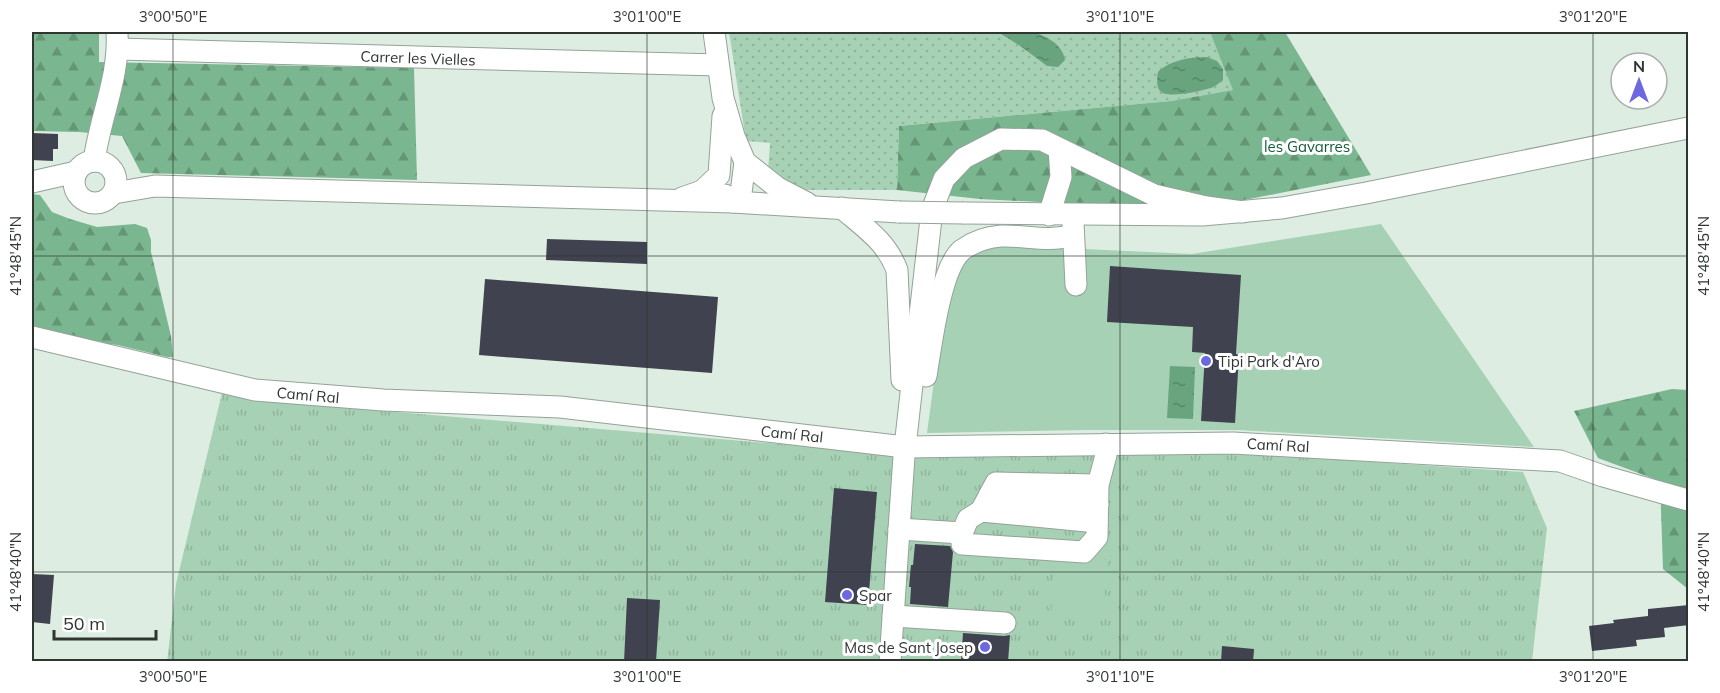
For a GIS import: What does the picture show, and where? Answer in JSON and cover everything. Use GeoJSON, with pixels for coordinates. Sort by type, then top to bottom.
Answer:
{"type":"FeatureCollection","features":[{"type":"Feature","properties":{"kind":"street"},"geometry":{"type":"LineString","coordinates":[[714,32],[723,98],[734,136],[745,162],[778,188],[813,206]]}},
{"type":"Feature","properties":{"kind":"street"},"geometry":{"type":"LineString","coordinates":[[94,161],[118,40]]}},
{"type":"Feature","properties":{"kind":"street","name":"Carrer les Vielles"},"geometry":{"type":"LineString","coordinates":[[118,40],[203,41],[378,57],[718,65]]}},
{"type":"Feature","properties":{"kind":"street"},"geometry":{"type":"LineString","coordinates":[[723,98],[719,174],[724,194],[733,202]]}},
{"type":"Feature","properties":{"kind":"street"},"geometry":{"type":"LineString","coordinates":[[114,183],[678,200],[899,212],[1049,215],[1073,225],[1282,208],[1689,128]]}},
{"type":"Feature","properties":{"kind":"street"},"geometry":{"type":"LineString","coordinates":[[890,662],[909,411],[932,210],[944,179],[964,158],[1000,140],[1042,140],[1154,195],[1206,207],[1243,212]]}},
{"type":"Feature","properties":{"kind":"street"},"geometry":{"type":"LineString","coordinates":[[1049,215],[1061,177],[1059,149]]}},
{"type":"Feature","properties":{"kind":"street"},"geometry":{"type":"LineString","coordinates":[[94,161],[106,165],[114,183],[107,200],[94,204],[81,199],[75,182],[80,166],[94,161]]}},
{"type":"Feature","properties":{"kind":"street"},"geometry":{"type":"LineString","coordinates":[[733,202],[741,193],[745,162]]}},
{"type":"Feature","properties":{"kind":"street"},"geometry":{"type":"LineString","coordinates":[[678,200],[702,191],[719,174]]}},
{"type":"Feature","properties":{"kind":"street"},"geometry":{"type":"LineString","coordinates":[[32,182],[75,182]]}},
{"type":"Feature","properties":{"kind":"street"},"geometry":{"type":"LineString","coordinates":[[842,208],[878,238],[892,258],[897,270],[902,380],[909,411]]}},
{"type":"Feature","properties":{"kind":"street"},"geometry":{"type":"LineString","coordinates":[[909,411],[925,381],[948,270],[961,251],[980,240],[1000,236],[1059,239],[1073,225]]}},
{"type":"Feature","properties":{"kind":"street"},"geometry":{"type":"LineString","coordinates":[[1073,225],[1076,285]]}},
{"type":"Feature","properties":{"kind":"street","name":"Camí Ral"},"geometry":{"type":"LineString","coordinates":[[32,337],[255,390],[383,400],[560,407],[905,451],[1106,444],[1233,443],[1560,461],[1603,476],[1689,500]]}},
{"type":"Feature","properties":{"kind":"street"},"geometry":{"type":"LineString","coordinates":[[1098,504],[996,483],[985,504],[968,519],[962,533],[962,544],[1084,552],[1097,537],[1098,504],[1106,444]]}},
{"type":"Feature","properties":{"kind":"street"},"geometry":{"type":"LineString","coordinates":[[985,504],[1098,504]]}},
{"type":"Feature","properties":{"kind":"street"},"geometry":{"type":"LineString","coordinates":[[899,529],[962,533]]}},
{"type":"Feature","properties":{"kind":"street"},"geometry":{"type":"LineString","coordinates":[[894,616],[1005,623]]}},
{"type":"Feature","properties":{"kind":"green space"},"geometry":{"type":"Polygon","coordinates":[[[32,32],[99,32],[99,62],[414,68],[417,180],[141,173],[122,136],[32,131],[32,32]]]}},
{"type":"Feature","properties":{"kind":"green space"},"geometry":{"type":"Polygon","coordinates":[[[729,32],[1210,32],[1234,90],[1171,101],[899,126],[897,190],[796,190],[768,171],[770,143],[746,141],[729,32]]]}},
{"type":"Feature","properties":{"kind":"green space","name":"les Gavarres"},"geometry":{"type":"Polygon","coordinates":[[[1210,32],[1285,32],[1371,175],[1239,201],[1137,207],[980,199],[897,190],[899,126],[1171,101],[1233,90],[1210,32]]]}},
{"type":"Feature","properties":{"kind":"green space"},"geometry":{"type":"Polygon","coordinates":[[[32,194],[40,195],[52,212],[97,227],[135,224],[147,228],[171,336],[173,357],[118,345],[32,335],[32,194]]]}},
{"type":"Feature","properties":{"kind":"green space","name":"Tipi Park d'Aro"},"geometry":{"type":"Polygon","coordinates":[[[1381,224],[1534,447],[1239,430],[927,433],[946,292],[964,258],[990,242],[1192,254],[1381,224]]]}},
{"type":"Feature","properties":{"kind":"green space"},"geometry":{"type":"Polygon","coordinates":[[[1672,389],[1688,390],[1688,589],[1663,569],[1660,481],[1598,458],[1574,411],[1672,389]]]}},
{"type":"Feature","properties":{"kind":"green space"},"geometry":{"type":"Polygon","coordinates":[[[222,393],[276,402],[923,457],[1224,452],[1523,472],[1547,528],[1532,661],[167,662],[176,584],[222,393]]]}},
{"type":"Feature","properties":{"kind":"green space"},"geometry":{"type":"Polygon","coordinates":[[[1055,557],[1107,560],[1103,620],[1051,617],[1055,557]]]}},
{"type":"Feature","properties":{"kind":"water"},"geometry":{"type":"Polygon","coordinates":[[[1021,31],[1040,35],[1056,44],[1065,60],[1058,67],[1047,66],[998,32],[1021,31]]]}},
{"type":"Feature","properties":{"kind":"water"},"geometry":{"type":"Polygon","coordinates":[[[1207,57],[1217,61],[1223,69],[1223,80],[1211,88],[1184,94],[1160,91],[1157,84],[1158,72],[1163,68],[1181,60],[1207,57]]]}},
{"type":"Feature","properties":{"kind":"water"},"geometry":{"type":"Polygon","coordinates":[[[1170,366],[1195,367],[1193,419],[1167,418],[1170,366]]]}},
{"type":"Feature","properties":{"kind":"building"},"geometry":{"type":"Polygon","coordinates":[[[32,133],[58,134],[58,149],[53,149],[53,161],[32,160],[32,133]]]}},
{"type":"Feature","properties":{"kind":"building"},"geometry":{"type":"Polygon","coordinates":[[[547,239],[647,242],[647,264],[546,260],[547,239]]]}},
{"type":"Feature","properties":{"kind":"building","name":"Tipi Park d'Aro"},"geometry":{"type":"Polygon","coordinates":[[[1110,266],[1241,275],[1235,423],[1201,421],[1205,353],[1192,352],[1193,327],[1107,322],[1110,266]]]}},
{"type":"Feature","properties":{"kind":"building"},"geometry":{"type":"Polygon","coordinates":[[[485,279],[718,297],[712,373],[479,355],[485,279]]]}},
{"type":"Feature","properties":{"kind":"building"},"geometry":{"type":"Polygon","coordinates":[[[834,488],[877,492],[868,605],[825,602],[834,488]]]}},
{"type":"Feature","properties":{"kind":"building"},"geometry":{"type":"Polygon","coordinates":[[[915,544],[950,546],[953,552],[948,607],[910,604],[911,587],[909,587],[915,544]]]}},
{"type":"Feature","properties":{"kind":"building"},"geometry":{"type":"Polygon","coordinates":[[[32,574],[54,575],[50,624],[32,622],[32,574]]]}},
{"type":"Feature","properties":{"kind":"building"},"geometry":{"type":"Polygon","coordinates":[[[627,598],[660,600],[656,662],[624,662],[627,598]]]}},
{"type":"Feature","properties":{"kind":"building"},"geometry":{"type":"Polygon","coordinates":[[[1689,605],[1689,625],[1664,628],[1665,637],[1636,640],[1637,646],[1592,651],[1589,626],[1614,623],[1613,620],[1648,616],[1648,609],[1689,605]]]}},
{"type":"Feature","properties":{"kind":"building","name":"Mas de Sant Josep"},"geometry":{"type":"Polygon","coordinates":[[[963,633],[1010,635],[1008,662],[961,662],[963,633]]]}},
{"type":"Feature","properties":{"kind":"building"},"geometry":{"type":"Polygon","coordinates":[[[1222,646],[1254,649],[1253,662],[1221,662],[1222,646]]]}},
{"type":"Feature","properties":{"kind":"place","name":"Tipi Park d'Aro"},"geometry":{"type":"Point","coordinates":[1206,361]}},
{"type":"Feature","properties":{"kind":"place","name":"Spar"},"geometry":{"type":"Point","coordinates":[847,595]}},
{"type":"Feature","properties":{"kind":"place","name":"Mas de Sant Josep"},"geometry":{"type":"Point","coordinates":[985,647]}}]}
